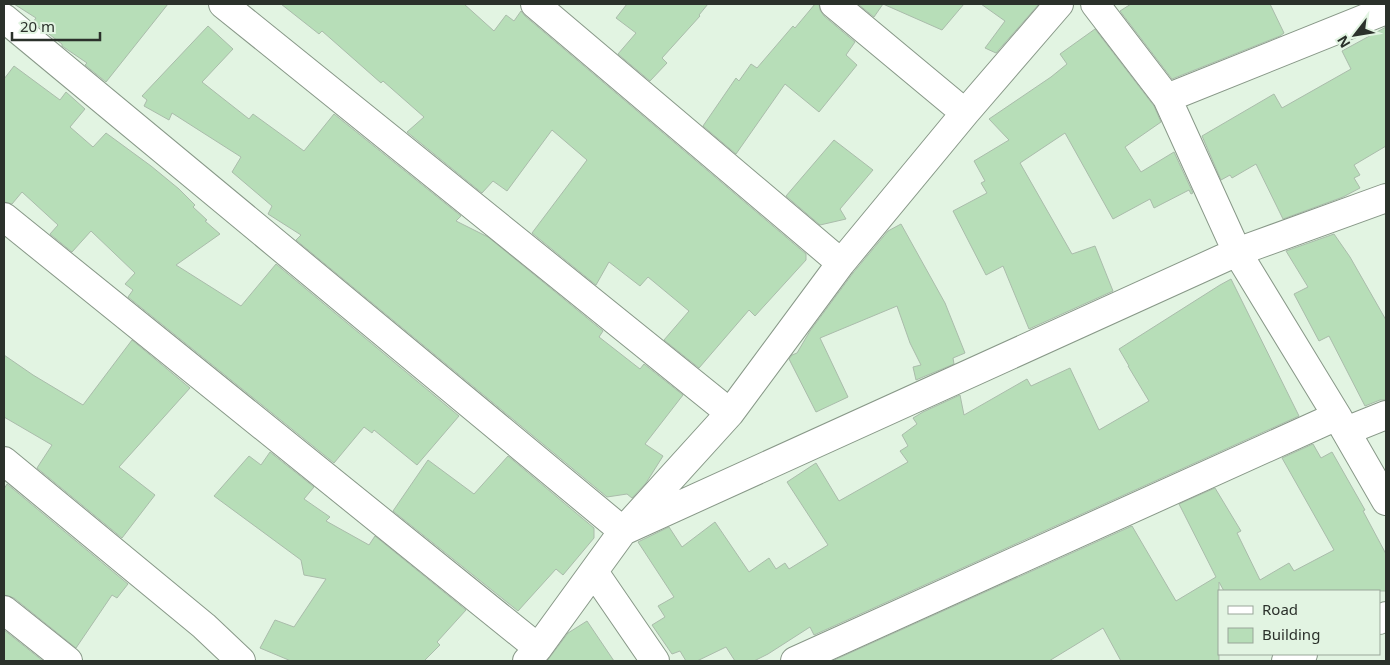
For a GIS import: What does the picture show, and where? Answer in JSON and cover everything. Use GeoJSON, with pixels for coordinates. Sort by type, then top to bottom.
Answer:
{"type":"FeatureCollection","features":[{"type":"Feature","properties":{"kind":"street"},"geometry":{"type":"LineString","coordinates":[[223,4],[730,413]]}},
{"type":"Feature","properties":{"kind":"street"},"geometry":{"type":"LineString","coordinates":[[536,4],[841,263]]}},
{"type":"Feature","properties":{"kind":"street"},"geometry":{"type":"LineString","coordinates":[[834,4],[965,113]]}},
{"type":"Feature","properties":{"kind":"street"},"geometry":{"type":"LineString","coordinates":[[4,217],[532,655],[623,531],[730,413],[841,263],[1058,4]]}},
{"type":"Feature","properties":{"kind":"street"},"geometry":{"type":"LineString","coordinates":[[1095,4],[1168,98],[1237,252],[1386,501]]}},
{"type":"Feature","properties":{"kind":"street"},"geometry":{"type":"LineString","coordinates":[[1168,98],[1386,10]]}},
{"type":"Feature","properties":{"kind":"street"},"geometry":{"type":"LineString","coordinates":[[4,18],[623,531]]}},
{"type":"Feature","properties":{"kind":"street"},"geometry":{"type":"LineString","coordinates":[[623,531],[1237,252],[1386,198]]}},
{"type":"Feature","properties":{"kind":"street"},"geometry":{"type":"LineString","coordinates":[[795,661],[1341,424],[1386,416]]}},
{"type":"Feature","properties":{"kind":"street"},"geometry":{"type":"LineString","coordinates":[[4,461],[204,626],[241,661]]}},
{"type":"Feature","properties":{"kind":"street"},"geometry":{"type":"LineString","coordinates":[[594,572],[655,661]]}},
{"type":"Feature","properties":{"kind":"street"},"geometry":{"type":"LineString","coordinates":[[4,610],[68,661]]}},
{"type":"Feature","properties":{"kind":"street"},"geometry":{"type":"LineString","coordinates":[[1286,661],[1301,655]]}},
{"type":"Feature","properties":{"kind":"building"},"geometry":{"type":"Polygon","coordinates":[[[14,4],[168,4],[106,82],[85,65],[87,63],[62,46],[62,44],[33,22],[36,18],[14,4]]]}},
{"type":"Feature","properties":{"kind":"building"},"geometry":{"type":"Polygon","coordinates":[[[281,4],[464,4],[494,31],[506,15],[514,21],[521,11],[806,254],[806,260],[755,316],[749,310],[699,368],[664,340],[689,311],[648,277],[640,286],[609,262],[596,285],[532,233],[587,160],[552,130],[507,191],[493,181],[482,193],[407,132],[424,117],[383,81],[381,83],[322,31],[319,34],[281,4]]]}},
{"type":"Feature","properties":{"kind":"building"},"geometry":{"type":"Polygon","coordinates":[[[627,4],[708,4],[700,16],[662,58],[667,63],[650,81],[618,54],[636,33],[616,18],[627,4]]]}},
{"type":"Feature","properties":{"kind":"building"},"geometry":{"type":"Polygon","coordinates":[[[815,4],[819,4],[824,16],[855,42],[846,55],[857,65],[819,112],[785,84],[736,154],[703,126],[736,78],[739,81],[751,64],[757,68],[793,26],[795,28],[815,4]]]}},
{"type":"Feature","properties":{"kind":"building"},"geometry":{"type":"Polygon","coordinates":[[[858,4],[883,4],[874,17],[858,4]]]}},
{"type":"Feature","properties":{"kind":"building"},"geometry":{"type":"Polygon","coordinates":[[[883,4],[964,4],[942,30],[883,4]]]}},
{"type":"Feature","properties":{"kind":"building"},"geometry":{"type":"Polygon","coordinates":[[[981,4],[1039,4],[996,53],[985,48],[1005,21],[981,4]]]}},
{"type":"Feature","properties":{"kind":"building"},"geometry":{"type":"Polygon","coordinates":[[[1131,4],[1270,4],[1284,33],[1172,79],[1120,11],[1131,4]]]}},
{"type":"Feature","properties":{"kind":"building"},"geometry":{"type":"Polygon","coordinates":[[[208,26],[233,49],[202,82],[249,119],[253,114],[304,151],[334,114],[461,216],[456,221],[488,237],[603,331],[599,337],[640,369],[644,364],[683,395],[645,444],[663,456],[646,483],[632,498],[627,494],[607,497],[296,240],[301,235],[268,214],[272,206],[232,172],[241,157],[172,113],[169,120],[144,106],[147,100],[142,96],[208,26]]]}},
{"type":"Feature","properties":{"kind":"building"},"geometry":{"type":"Polygon","coordinates":[[[1386,27],[1386,146],[1354,165],[1360,175],[1354,178],[1360,188],[1343,197],[1283,219],[1256,164],[1232,178],[1230,175],[1221,180],[1202,136],[1274,94],[1282,108],[1351,69],[1342,51],[1386,27]]]}},
{"type":"Feature","properties":{"kind":"building"},"geometry":{"type":"Polygon","coordinates":[[[1095,29],[1154,106],[1161,122],[1125,147],[1141,172],[1174,152],[1193,193],[1191,194],[1189,190],[1154,208],[1150,199],[1113,219],[1065,133],[1020,163],[1072,254],[1095,246],[1113,291],[1029,329],[1003,266],[986,275],[953,211],[987,193],[981,183],[985,181],[974,161],[1009,140],[989,119],[1067,64],[1060,54],[1095,29]]]}},
{"type":"Feature","properties":{"kind":"building"},"geometry":{"type":"Polygon","coordinates":[[[14,66],[60,100],[66,92],[85,109],[70,127],[93,147],[106,133],[179,189],[195,205],[193,207],[207,220],[205,221],[220,234],[176,265],[241,306],[276,264],[459,416],[417,465],[374,430],[372,433],[364,427],[334,463],[128,297],[133,290],[125,284],[135,273],[91,231],[72,252],[50,234],[58,225],[22,192],[12,204],[4,202],[4,79],[14,66]]]}},
{"type":"Feature","properties":{"kind":"building"},"geometry":{"type":"Polygon","coordinates":[[[834,140],[873,170],[840,209],[846,219],[820,225],[786,196],[834,140]]]}},
{"type":"Feature","properties":{"kind":"building"},"geometry":{"type":"Polygon","coordinates":[[[901,224],[945,303],[965,353],[953,358],[954,364],[916,380],[913,367],[921,365],[910,343],[897,306],[820,338],[848,397],[816,412],[789,359],[797,353],[810,331],[853,273],[888,231],[901,224]]]}},
{"type":"Feature","properties":{"kind":"building"},"geometry":{"type":"Polygon","coordinates":[[[1334,234],[1350,257],[1386,320],[1386,400],[1380,400],[1365,406],[1329,336],[1319,341],[1294,294],[1308,287],[1286,251],[1334,234]]]}},
{"type":"Feature","properties":{"kind":"building"},"geometry":{"type":"Polygon","coordinates":[[[1231,279],[1299,416],[814,635],[810,627],[754,661],[735,661],[726,647],[697,661],[686,661],[680,651],[672,654],[652,625],[665,617],[658,606],[674,597],[638,542],[669,527],[682,547],[715,522],[749,572],[769,558],[776,569],[785,563],[789,569],[828,545],[787,482],[816,463],[839,501],[908,462],[900,451],[908,446],[902,435],[917,424],[913,418],[923,412],[960,395],[964,415],[1027,379],[1031,386],[1070,368],[1099,430],[1149,401],[1119,349],[1231,279]]]}},
{"type":"Feature","properties":{"kind":"building"},"geometry":{"type":"Polygon","coordinates":[[[132,340],[190,388],[119,467],[155,495],[122,538],[37,468],[52,445],[4,417],[4,355],[83,405],[132,340]]]}},
{"type":"Feature","properties":{"kind":"building"},"geometry":{"type":"Polygon","coordinates":[[[1313,444],[1321,458],[1332,452],[1365,510],[1363,511],[1386,554],[1386,591],[1223,590],[1219,582],[1219,661],[1121,661],[1103,628],[1049,661],[832,661],[1132,526],[1176,601],[1216,577],[1179,504],[1215,488],[1241,531],[1237,533],[1260,580],[1289,563],[1294,571],[1334,550],[1282,458],[1313,444]]]}},
{"type":"Feature","properties":{"kind":"building"},"geometry":{"type":"Polygon","coordinates":[[[270,452],[314,487],[304,499],[330,517],[326,521],[369,545],[375,536],[466,610],[437,642],[440,645],[424,661],[291,661],[260,648],[275,620],[294,627],[326,579],[304,575],[301,560],[214,496],[249,456],[261,465],[270,452]]]}},
{"type":"Feature","properties":{"kind":"building"},"geometry":{"type":"Polygon","coordinates":[[[508,456],[594,528],[594,538],[563,575],[556,569],[518,611],[393,511],[428,460],[474,494],[508,456]]]}},
{"type":"Feature","properties":{"kind":"building"},"geometry":{"type":"Polygon","coordinates":[[[7,484],[128,584],[117,598],[112,595],[76,648],[14,598],[4,595],[4,489],[7,484]]]}},
{"type":"Feature","properties":{"kind":"building"},"geometry":{"type":"Polygon","coordinates":[[[587,621],[614,661],[547,661],[568,633],[587,621]]]}},
{"type":"Feature","properties":{"kind":"building"},"geometry":{"type":"Polygon","coordinates":[[[4,630],[43,661],[4,661],[4,630]]]}}]}
